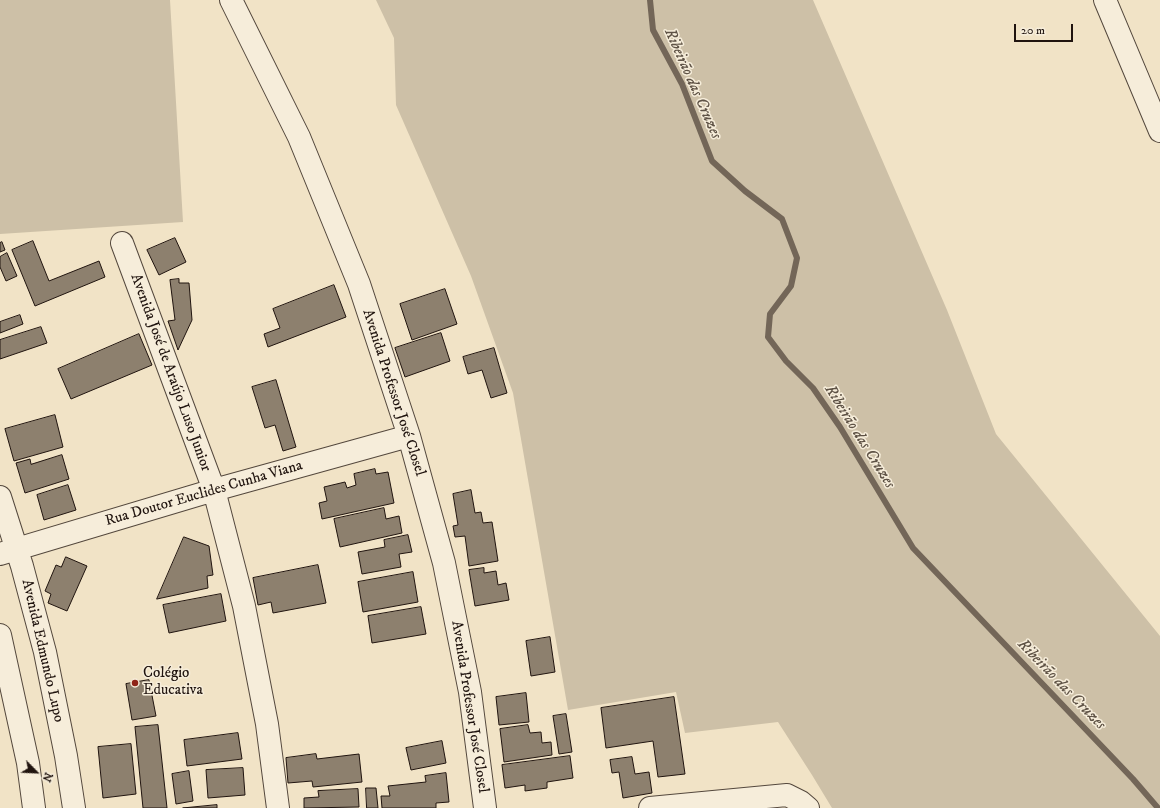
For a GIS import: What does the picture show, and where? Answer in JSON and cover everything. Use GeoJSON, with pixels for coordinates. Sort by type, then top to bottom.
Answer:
{"type":"FeatureCollection","features":[{"type":"Feature","properties":{"kind":"street","name":"Avenida Professor José Closel"},"geometry":{"type":"LineString","coordinates":[[231,0],[299,137],[356,277],[409,436],[446,570],[470,692],[485,808]]}},
{"type":"Feature","properties":{"kind":"street"},"geometry":{"type":"LineString","coordinates":[[1105,0],[1160,131]]}},
{"type":"Feature","properties":{"kind":"street","name":"Avenida José de Araújo Luso Junior"},"geometry":{"type":"LineString","coordinates":[[122,243],[214,490],[244,606],[267,724],[278,808]]}},
{"type":"Feature","properties":{"kind":"street","name":"Rua Doutor Euclides Cunha Viana"},"geometry":{"type":"LineString","coordinates":[[8,552],[214,490],[409,436]]}},
{"type":"Feature","properties":{"kind":"street","name":"Avenida Edmundo Lupo"},"geometry":{"type":"LineString","coordinates":[[0,496],[8,552],[45,652],[66,756],[74,808]]}},
{"type":"Feature","properties":{"kind":"street"},"geometry":{"type":"LineString","coordinates":[[0,635],[28,763],[34,808]]}},
{"type":"Feature","properties":{"kind":"street"},"geometry":{"type":"LineString","coordinates":[[650,808],[787,795],[804,805]]}},
{"type":"Feature","properties":{"kind":"shaded area"},"geometry":{"type":"Polygon","coordinates":[[[0,0],[170,0],[183,222],[0,234],[0,0]]]}},
{"type":"Feature","properties":{"kind":"shaded area"},"geometry":{"type":"Polygon","coordinates":[[[376,0],[813,0],[947,310],[996,434],[1160,636],[1160,808],[832,808],[778,722],[685,733],[676,692],[568,710],[513,393],[471,276],[396,105],[394,38],[376,0]]]}},
{"type":"Feature","properties":{"kind":"building"},"geometry":{"type":"Polygon","coordinates":[[[175,238],[186,262],[159,275],[147,250],[175,238]]]}},
{"type":"Feature","properties":{"kind":"building"},"geometry":{"type":"Polygon","coordinates":[[[33,241],[49,281],[99,261],[105,277],[35,306],[12,250],[33,241]]]}},
{"type":"Feature","properties":{"kind":"building"},"geometry":{"type":"Polygon","coordinates":[[[2,242],[5,250],[0,252],[0,243],[2,242]]]}},
{"type":"Feature","properties":{"kind":"building"},"geometry":{"type":"Polygon","coordinates":[[[7,253],[17,276],[6,281],[0,267],[0,257],[7,253]]]}},
{"type":"Feature","properties":{"kind":"building"},"geometry":{"type":"Polygon","coordinates":[[[179,279],[179,283],[189,283],[192,320],[178,350],[168,321],[175,320],[170,280],[179,279]]]}},
{"type":"Feature","properties":{"kind":"building"},"geometry":{"type":"Polygon","coordinates":[[[334,285],[346,317],[268,347],[264,334],[280,328],[273,309],[334,285]]]}},
{"type":"Feature","properties":{"kind":"building"},"geometry":{"type":"Polygon","coordinates":[[[445,289],[457,324],[412,340],[400,304],[445,289]]]}},
{"type":"Feature","properties":{"kind":"building"},"geometry":{"type":"Polygon","coordinates":[[[20,315],[23,324],[0,333],[0,322],[20,315]]]}},
{"type":"Feature","properties":{"kind":"building"},"geometry":{"type":"Polygon","coordinates":[[[41,327],[47,343],[0,359],[0,340],[41,327]]]}},
{"type":"Feature","properties":{"kind":"building"},"geometry":{"type":"Polygon","coordinates":[[[441,333],[450,361],[405,377],[395,348],[441,333]]]}},
{"type":"Feature","properties":{"kind":"building"},"geometry":{"type":"Polygon","coordinates":[[[139,334],[152,365],[71,399],[58,369],[139,334]]]}},
{"type":"Feature","properties":{"kind":"building"},"geometry":{"type":"Polygon","coordinates":[[[494,348],[507,393],[491,398],[482,370],[468,374],[463,357],[494,348]]]}},
{"type":"Feature","properties":{"kind":"building"},"geometry":{"type":"Polygon","coordinates":[[[276,380],[296,447],[283,451],[275,425],[265,428],[252,387],[276,380]]]}},
{"type":"Feature","properties":{"kind":"building"},"geometry":{"type":"Polygon","coordinates":[[[55,415],[63,447],[14,461],[5,429],[55,415]]]}},
{"type":"Feature","properties":{"kind":"building"},"geometry":{"type":"Polygon","coordinates":[[[62,455],[69,479],[25,493],[16,463],[30,459],[31,464],[62,455]]]}},
{"type":"Feature","properties":{"kind":"building"},"geometry":{"type":"Polygon","coordinates":[[[375,469],[376,474],[388,472],[394,503],[322,519],[319,503],[327,501],[324,487],[345,482],[347,488],[356,485],[354,474],[375,469]]]}},
{"type":"Feature","properties":{"kind":"building"},"geometry":{"type":"Polygon","coordinates":[[[68,485],[76,510],[44,520],[37,495],[68,485]]]}},
{"type":"Feature","properties":{"kind":"building"},"geometry":{"type":"Polygon","coordinates":[[[471,490],[475,513],[481,512],[483,523],[492,522],[498,561],[469,566],[465,536],[455,537],[453,526],[458,525],[453,494],[471,490]]]}},
{"type":"Feature","properties":{"kind":"building"},"geometry":{"type":"Polygon","coordinates":[[[384,508],[386,519],[399,516],[402,533],[340,547],[334,519],[384,508]]]}},
{"type":"Feature","properties":{"kind":"building"},"geometry":{"type":"Polygon","coordinates":[[[408,535],[412,552],[399,554],[401,567],[362,574],[358,552],[385,547],[384,540],[408,535]]]}},
{"type":"Feature","properties":{"kind":"building"},"geometry":{"type":"Polygon","coordinates":[[[184,537],[209,546],[213,575],[207,576],[208,588],[157,599],[184,537]]]}},
{"type":"Feature","properties":{"kind":"building"},"geometry":{"type":"Polygon","coordinates":[[[66,557],[87,566],[67,611],[48,603],[51,594],[45,591],[56,565],[61,567],[66,557]]]}},
{"type":"Feature","properties":{"kind":"building"},"geometry":{"type":"Polygon","coordinates":[[[318,565],[326,603],[273,613],[271,602],[258,605],[253,578],[318,565]]]}},
{"type":"Feature","properties":{"kind":"building"},"geometry":{"type":"Polygon","coordinates":[[[484,568],[484,573],[496,571],[498,585],[506,583],[509,600],[475,606],[469,570],[484,568]]]}},
{"type":"Feature","properties":{"kind":"building"},"geometry":{"type":"Polygon","coordinates":[[[413,572],[418,602],[363,612],[358,582],[413,572]]]}},
{"type":"Feature","properties":{"kind":"building"},"geometry":{"type":"Polygon","coordinates":[[[221,594],[226,621],[169,633],[163,605],[221,594]]]}},
{"type":"Feature","properties":{"kind":"building"},"geometry":{"type":"Polygon","coordinates":[[[421,607],[426,634],[372,643],[368,616],[421,607]]]}},
{"type":"Feature","properties":{"kind":"building"},"geometry":{"type":"Polygon","coordinates":[[[550,637],[555,672],[531,676],[526,641],[550,637]]]}},
{"type":"Feature","properties":{"kind":"building"},"geometry":{"type":"Polygon","coordinates":[[[149,680],[156,716],[132,720],[126,684],[149,680]]]}},
{"type":"Feature","properties":{"kind":"building"},"geometry":{"type":"Polygon","coordinates":[[[526,693],[529,722],[499,725],[496,697],[526,693]]]}},
{"type":"Feature","properties":{"kind":"building"},"geometry":{"type":"Polygon","coordinates":[[[674,697],[685,774],[658,777],[653,741],[606,748],[601,708],[674,697]]]}},
{"type":"Feature","properties":{"kind":"building"},"geometry":{"type":"Polygon","coordinates":[[[566,714],[572,752],[559,754],[553,716],[566,714]]]}},
{"type":"Feature","properties":{"kind":"building"},"geometry":{"type":"Polygon","coordinates":[[[158,725],[167,808],[143,808],[135,727],[158,725]]]}},
{"type":"Feature","properties":{"kind":"building"},"geometry":{"type":"Polygon","coordinates":[[[528,725],[530,733],[541,732],[542,743],[551,742],[552,755],[504,762],[500,729],[528,725]]]}},
{"type":"Feature","properties":{"kind":"building"},"geometry":{"type":"Polygon","coordinates":[[[238,733],[242,759],[187,766],[184,740],[238,733]]]}},
{"type":"Feature","properties":{"kind":"building"},"geometry":{"type":"Polygon","coordinates":[[[442,741],[446,763],[411,770],[406,748],[442,741]]]}},
{"type":"Feature","properties":{"kind":"building"},"geometry":{"type":"Polygon","coordinates":[[[131,744],[136,794],[103,798],[98,747],[131,744]]]}},
{"type":"Feature","properties":{"kind":"building"},"geometry":{"type":"Polygon","coordinates":[[[316,754],[317,759],[359,754],[362,782],[313,787],[312,781],[288,783],[286,758],[316,754]]]}},
{"type":"Feature","properties":{"kind":"building"},"geometry":{"type":"Polygon","coordinates":[[[570,756],[573,778],[547,782],[547,788],[525,791],[525,785],[505,788],[502,765],[570,756]]]}},
{"type":"Feature","properties":{"kind":"building"},"geometry":{"type":"Polygon","coordinates":[[[632,757],[635,774],[649,772],[652,793],[623,798],[619,772],[612,773],[610,760],[632,757]]]}},
{"type":"Feature","properties":{"kind":"building"},"geometry":{"type":"Polygon","coordinates":[[[243,768],[245,795],[208,798],[206,770],[243,768]]]}},
{"type":"Feature","properties":{"kind":"building"},"geometry":{"type":"Polygon","coordinates":[[[189,771],[193,801],[176,804],[172,774],[189,771]]]}},
{"type":"Feature","properties":{"kind":"building"},"geometry":{"type":"Polygon","coordinates":[[[446,773],[449,802],[436,803],[436,808],[382,808],[381,796],[390,796],[388,786],[426,782],[425,776],[446,773]]]}},
{"type":"Feature","properties":{"kind":"building"},"geometry":{"type":"Polygon","coordinates":[[[366,788],[376,788],[378,808],[367,808],[366,788]]]}},
{"type":"Feature","properties":{"kind":"building"},"geometry":{"type":"Polygon","coordinates":[[[358,789],[359,807],[304,808],[304,798],[319,797],[318,791],[358,789]]]}},
{"type":"Feature","properties":{"kind":"building"},"geometry":{"type":"Polygon","coordinates":[[[217,805],[217,808],[183,808],[217,805]]]}},
{"type":"Feature","properties":{"kind":"waterway","name":"Ribeirão das Cruzes"},"geometry":{"type":"LineString","coordinates":[[650,0],[653,30],[682,84],[712,161],[745,191],[782,219],[797,258],[791,286],[770,314],[768,337],[786,361],[813,388],[840,427],[913,548],[1133,779],[1158,808]]}},
{"type":"Feature","properties":{"kind":"place","name":"Colégio Educativa"},"geometry":{"type":"Point","coordinates":[135,683]}}]}
